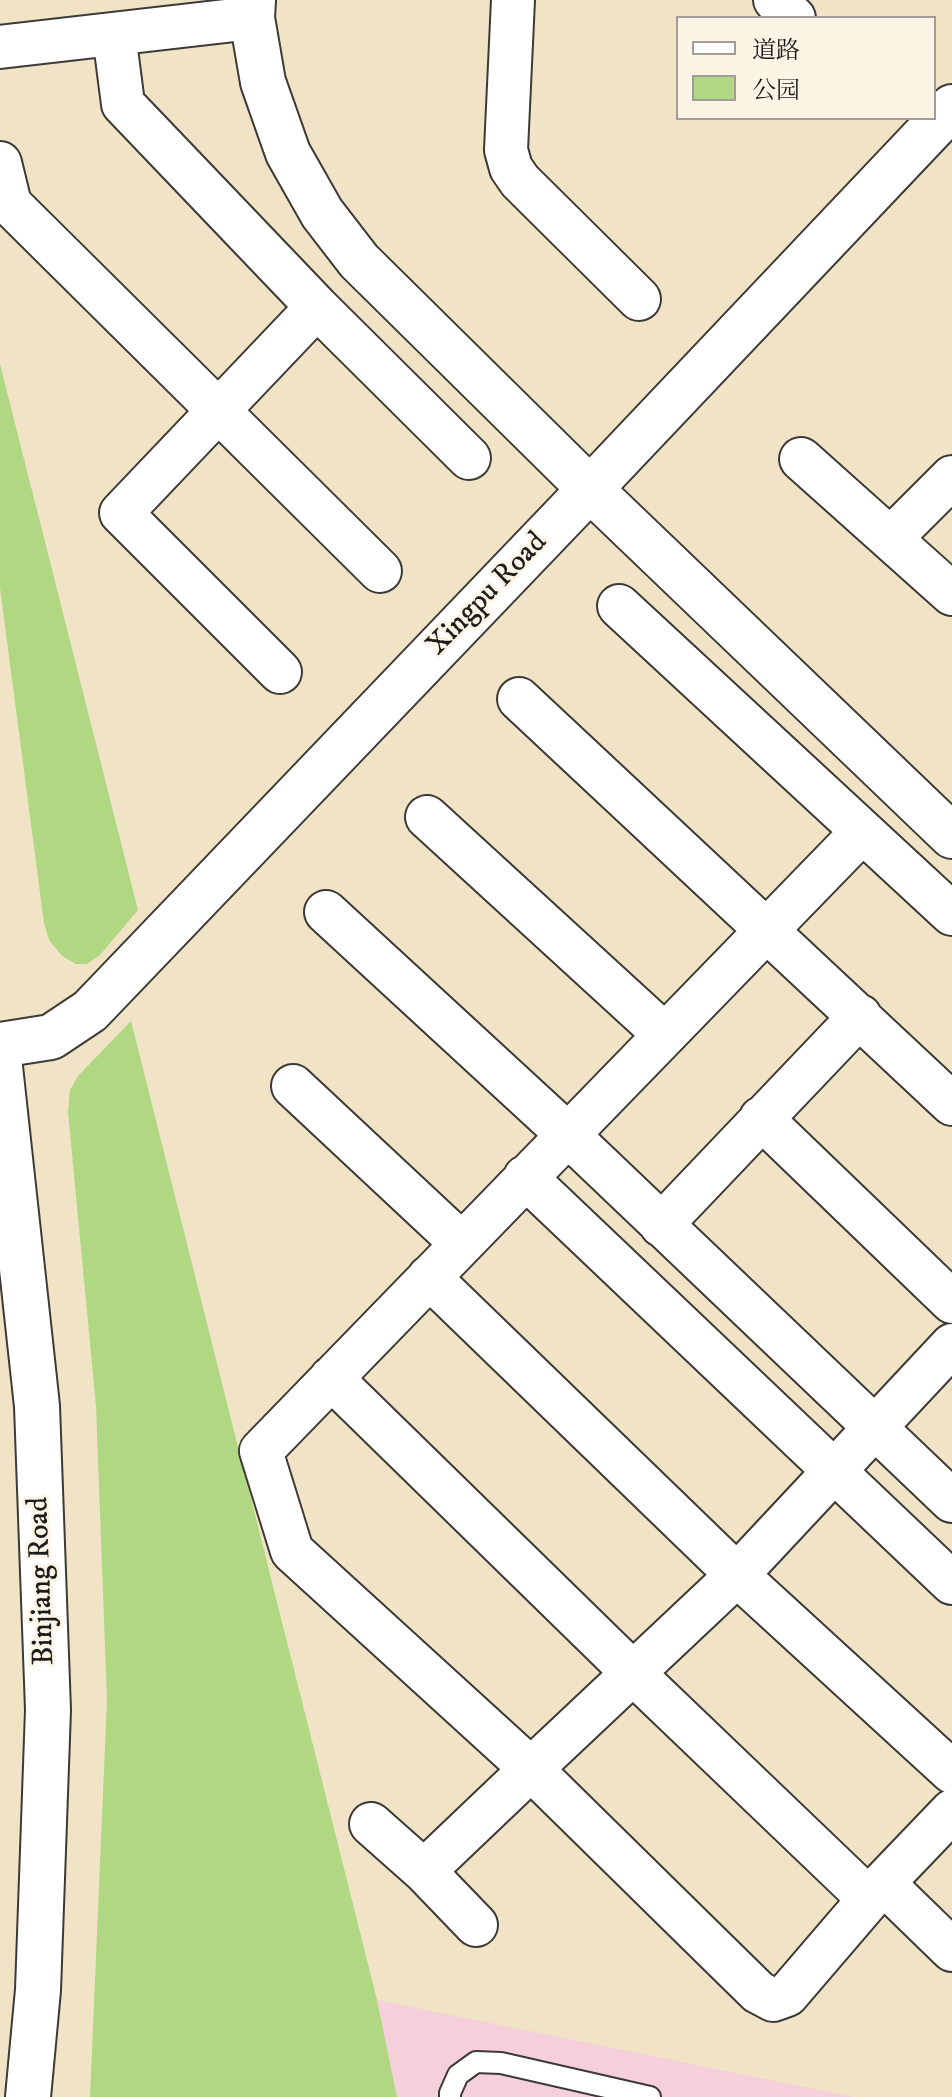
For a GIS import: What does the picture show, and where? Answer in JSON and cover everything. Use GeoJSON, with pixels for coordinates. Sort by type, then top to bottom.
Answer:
{"type":"FeatureCollection","features":[{"type":"Feature","properties":{"kind":"main road"},"geometry":{"type":"LineString","coordinates":[[253,9],[263,82],[288,153],[322,213],[359,261],[590,489],[952,836]]}},
{"type":"Feature","properties":{"kind":"main road","name":"Xingpu Road"},"geometry":{"type":"LineString","coordinates":[[0,1045],[51,1037],[90,1011],[952,107]]}},
{"type":"Feature","properties":{"kind":"main road","name":"Binjiang Road"},"geometry":{"type":"LineString","coordinates":[[0,1067],[37,1406],[48,1710],[38,1990],[28,2097]]}},
{"type":"Feature","properties":{"kind":"street"},"geometry":{"type":"LineString","coordinates":[[513,0],[506,150],[511,168],[520,181],[639,299]]}},
{"type":"Feature","properties":{"kind":"street"},"geometry":{"type":"LineString","coordinates":[[775,0],[792,16]]}},
{"type":"Feature","properties":{"kind":"street"},"geometry":{"type":"LineString","coordinates":[[0,47],[114,34],[253,9]]}},
{"type":"Feature","properties":{"kind":"street"},"geometry":{"type":"LineString","coordinates":[[114,34],[123,104],[317,307],[469,458]]}},
{"type":"Feature","properties":{"kind":"street"},"geometry":{"type":"LineString","coordinates":[[0,163],[10,204],[380,571]]}},
{"type":"Feature","properties":{"kind":"street"},"geometry":{"type":"LineString","coordinates":[[280,672],[121,513],[317,307]]}},
{"type":"Feature","properties":{"kind":"street"},"geometry":{"type":"LineString","coordinates":[[801,459],[952,594]]}},
{"type":"Feature","properties":{"kind":"street"},"geometry":{"type":"LineString","coordinates":[[891,538],[952,477]]}},
{"type":"Feature","properties":{"kind":"street"},"geometry":{"type":"LineString","coordinates":[[619,606],[952,914]]}},
{"type":"Feature","properties":{"kind":"street"},"geometry":{"type":"LineString","coordinates":[[519,699],[952,1104]]}},
{"type":"Feature","properties":{"kind":"street"},"geometry":{"type":"LineString","coordinates":[[427,817],[664,1034]]}},
{"type":"Feature","properties":{"kind":"street"},"geometry":{"type":"LineString","coordinates":[[862,832],[261,1451],[292,1551],[531,1769],[758,1992],[773,2000],[787,1995],[876,1891],[952,1811]]}},
{"type":"Feature","properties":{"kind":"street"},"geometry":{"type":"LineString","coordinates":[[326,912],[567,1134],[952,1501]]}},
{"type":"Feature","properties":{"kind":"street"},"geometry":{"type":"LineString","coordinates":[[661,1225],[860,1016]]}},
{"type":"Feature","properties":{"kind":"street"},"geometry":{"type":"LineString","coordinates":[[293,1086],[461,1243]]}},
{"type":"Feature","properties":{"kind":"street"},"geometry":{"type":"LineString","coordinates":[[761,1118],[952,1302]]}},
{"type":"Feature","properties":{"kind":"street"},"geometry":{"type":"LineString","coordinates":[[525,1177],[952,1583]]}},
{"type":"Feature","properties":{"kind":"street"},"geometry":{"type":"LineString","coordinates":[[429,1277],[737,1575],[952,1772]]}},
{"type":"Feature","properties":{"kind":"street"},"geometry":{"type":"LineString","coordinates":[[424,1871],[737,1575],[952,1345]]}},
{"type":"Feature","properties":{"kind":"street"},"geometry":{"type":"LineString","coordinates":[[331,1378],[634,1674],[876,1891],[952,1950]]}},
{"type":"Feature","properties":{"kind":"street"},"geometry":{"type":"LineString","coordinates":[[371,1824],[424,1871],[476,1925]]}},
{"type":"Feature","properties":{"kind":"lane"},"geometry":{"type":"LineString","coordinates":[[450,2097],[458,2075],[476,2062],[501,2063],[650,2097]]}},
{"type":"Feature","properties":{"kind":"shaded area"},"geometry":{"type":"Polygon","coordinates":[[[377,2000],[854,2097],[397,2097],[377,2000]]]}},
{"type":"Feature","properties":{"kind":"green space"},"geometry":{"type":"Polygon","coordinates":[[[0,364],[138,910],[100,955],[87,964],[76,964],[62,956],[49,940],[44,923],[0,588],[0,364]]]}},
{"type":"Feature","properties":{"kind":"green space"},"geometry":{"type":"Polygon","coordinates":[[[131,1021],[377,2000],[397,2097],[90,2097],[107,1700],[96,1406],[68,1112],[70,1090],[78,1076],[131,1021]]]}}]}
